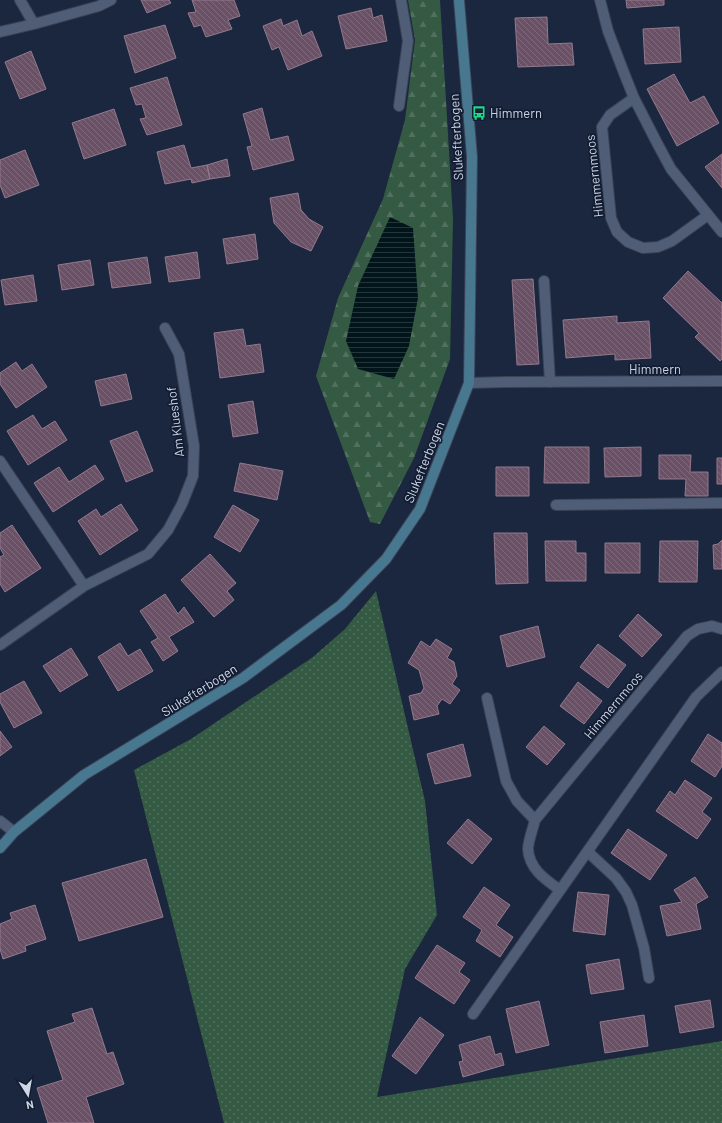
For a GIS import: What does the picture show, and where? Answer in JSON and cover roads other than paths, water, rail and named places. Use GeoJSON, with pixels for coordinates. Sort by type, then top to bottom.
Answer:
{"type":"FeatureCollection","features":[{"type":"Feature","properties":{"kind":"street"},"geometry":{"type":"LineString","coordinates":[[20,0],[34,24]]}},
{"type":"Feature","properties":{"kind":"street"},"geometry":{"type":"LineString","coordinates":[[0,32],[99,6],[111,0]]}},
{"type":"Feature","properties":{"kind":"street"},"geometry":{"type":"LineString","coordinates":[[399,106],[408,41],[401,0]]}},
{"type":"Feature","properties":{"kind":"street","name":"Slukefterbogen"},"geometry":{"type":"LineString","coordinates":[[0,848],[14,832],[84,775],[244,678],[342,605],[386,559],[420,509],[469,383],[472,157],[459,0]]}},
{"type":"Feature","properties":{"kind":"street"},"geometry":{"type":"LineString","coordinates":[[600,0],[608,31],[634,98],[671,169],[722,232]]}},
{"type":"Feature","properties":{"kind":"street","name":"Himmernmoos"},"geometry":{"type":"LineString","coordinates":[[634,98],[610,114],[602,127],[610,218],[617,232],[628,242],[643,248],[658,247],[672,241],[708,215]]}},
{"type":"Feature","properties":{"kind":"street"},"geometry":{"type":"LineString","coordinates":[[544,281],[550,382]]}},
{"type":"Feature","properties":{"kind":"street","name":"Am Klueshof"},"geometry":{"type":"LineString","coordinates":[[0,645],[84,586],[148,554],[168,530],[182,504],[193,476],[194,446],[179,354],[165,328]]}},
{"type":"Feature","properties":{"kind":"street","name":"Himmern"},"geometry":{"type":"LineString","coordinates":[[469,383],[722,381]]}},
{"type":"Feature","properties":{"kind":"street"},"geometry":{"type":"LineString","coordinates":[[0,461],[84,586]]}},
{"type":"Feature","properties":{"kind":"street"},"geometry":{"type":"LineString","coordinates":[[556,505],[722,503]]}},
{"type":"Feature","properties":{"kind":"street","name":"Himmernmoos"},"geometry":{"type":"LineString","coordinates":[[560,890],[542,877],[532,864],[528,848],[535,820],[687,636],[698,629],[712,626],[722,629]]}},
{"type":"Feature","properties":{"kind":"street"},"geometry":{"type":"LineString","coordinates":[[473,1014],[696,697],[722,672]]}},
{"type":"Feature","properties":{"kind":"street"},"geometry":{"type":"LineString","coordinates":[[487,698],[506,781],[517,801],[535,820]]}},
{"type":"Feature","properties":{"kind":"street"},"geometry":{"type":"LineString","coordinates":[[0,821],[14,832]]}},
{"type":"Feature","properties":{"kind":"street"},"geometry":{"type":"LineString","coordinates":[[588,852],[616,878],[626,892],[632,905],[644,948],[649,978]]}},
{"type":"Feature","properties":{"kind":"place","name":"Himmern"},"geometry":{"type":"Point","coordinates":[479,113]}}]}
